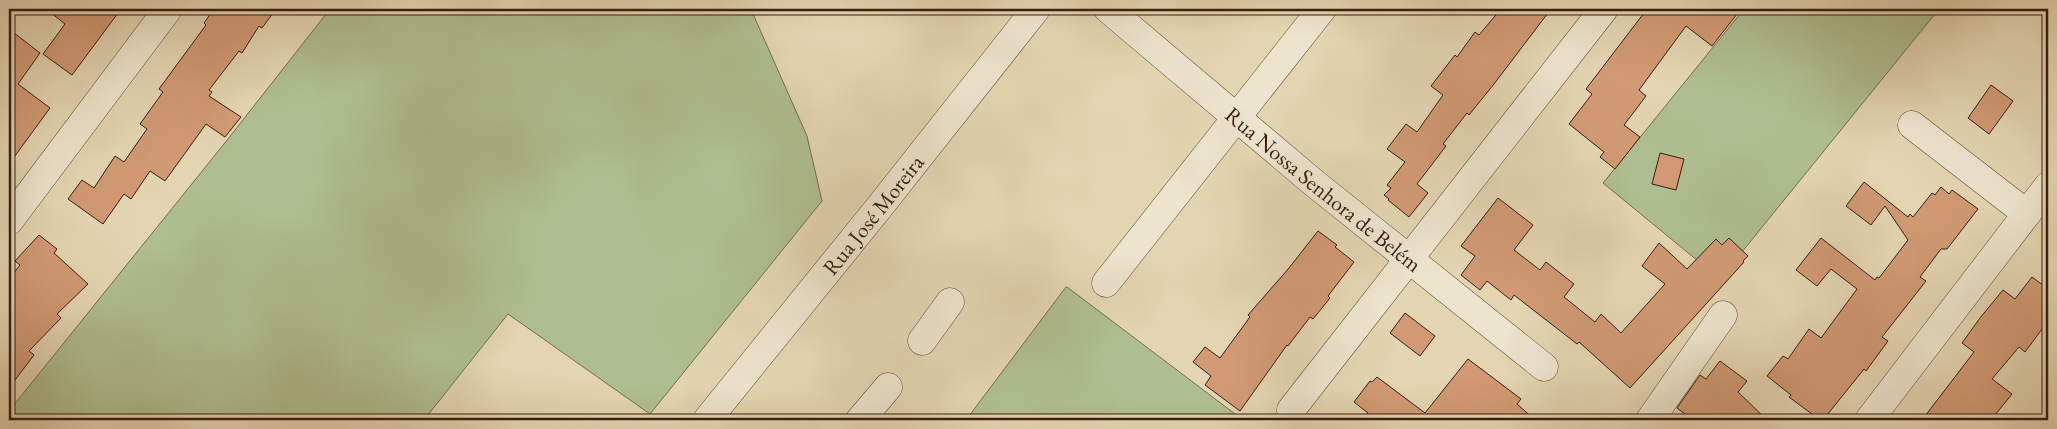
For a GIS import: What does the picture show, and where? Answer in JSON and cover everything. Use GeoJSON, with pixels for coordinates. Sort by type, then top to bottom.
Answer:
{"type":"FeatureCollection","features":[{"type":"Feature","properties":{"kind":"street"},"geometry":{"type":"LineString","coordinates":[[9,221],[168,9]]}},
{"type":"Feature","properties":{"kind":"street","name":"Rua José Moreira"},"geometry":{"type":"LineString","coordinates":[[707,420],[1036,9]]}},
{"type":"Feature","properties":{"kind":"street","name":"Rua Nossa Senhora de Belém"},"geometry":{"type":"LineString","coordinates":[[1108,9],[1314,183],[1544,366]]}},
{"type":"Feature","properties":{"kind":"street"},"geometry":{"type":"LineString","coordinates":[[1106,283],[1322,9]]}},
{"type":"Feature","properties":{"kind":"street"},"geometry":{"type":"LineString","coordinates":[[1290,410],[1604,9]]}},
{"type":"Feature","properties":{"kind":"street"},"geometry":{"type":"LineString","coordinates":[[1912,124],[2026,214]]}},
{"type":"Feature","properties":{"kind":"street"},"geometry":{"type":"LineString","coordinates":[[1869,420],[2048,186]]}},
{"type":"Feature","properties":{"kind":"street"},"geometry":{"type":"LineString","coordinates":[[922,341],[950,302]]}},
{"type":"Feature","properties":{"kind":"street"},"geometry":{"type":"LineString","coordinates":[[1650,420],[1723,315]]}},
{"type":"Feature","properties":{"kind":"street"},"geometry":{"type":"LineString","coordinates":[[860,420],[888,387]]}},
{"type":"Feature","properties":{"kind":"green space"},"geometry":{"type":"Polygon","coordinates":[[[330,9],[747,9],[753,14],[807,136],[822,201],[650,414],[508,314],[424,420],[9,420],[9,411],[330,9]]]}},
{"type":"Feature","properties":{"kind":"green space"},"geometry":{"type":"Polygon","coordinates":[[[1744,9],[1939,9],[1720,279],[1603,183],[1744,9]]]}},
{"type":"Feature","properties":{"kind":"green space"},"geometry":{"type":"Polygon","coordinates":[[[1067,287],[1243,420],[966,420],[1067,287]]]}},
{"type":"Feature","properties":{"kind":"building"},"geometry":{"type":"Polygon","coordinates":[[[46,9],[121,9],[72,75],[43,54],[65,24],[46,9]]]}},
{"type":"Feature","properties":{"kind":"building"},"geometry":{"type":"Polygon","coordinates":[[[214,9],[276,9],[262,28],[259,26],[242,53],[239,51],[209,90],[212,92],[209,96],[241,117],[225,137],[206,124],[165,181],[150,171],[131,199],[124,194],[103,224],[68,199],[82,180],[94,188],[115,156],[124,162],[147,129],[140,124],[163,92],[159,89],[206,25],[204,23],[214,9]]]}},
{"type":"Feature","properties":{"kind":"building"},"geometry":{"type":"Polygon","coordinates":[[[1501,9],[1551,9],[1494,84],[1469,115],[1467,113],[1443,144],[1446,146],[1417,184],[1428,193],[1409,217],[1384,195],[1391,188],[1387,185],[1405,162],[1387,149],[1406,124],[1417,132],[1443,95],[1431,86],[1455,55],[1457,57],[1475,32],[1479,35],[1501,9]]]}},
{"type":"Feature","properties":{"kind":"building"},"geometry":{"type":"Polygon","coordinates":[[[1647,9],[1741,9],[1712,46],[1686,26],[1639,90],[1646,96],[1624,125],[1640,137],[1615,169],[1600,157],[1604,152],[1569,124],[1592,94],[1586,89],[1647,9]]]}},
{"type":"Feature","properties":{"kind":"building"},"geometry":{"type":"Polygon","coordinates":[[[9,29],[40,53],[18,84],[50,108],[9,164],[9,29]]]}},
{"type":"Feature","properties":{"kind":"building"},"geometry":{"type":"Polygon","coordinates":[[[1991,85],[2013,101],[1989,134],[1968,118],[1991,85]]]}},
{"type":"Feature","properties":{"kind":"building"},"geometry":{"type":"Polygon","coordinates":[[[1660,153],[1684,159],[1676,190],[1652,184],[1660,153]]]}},
{"type":"Feature","properties":{"kind":"building"},"geometry":{"type":"Polygon","coordinates":[[[1864,182],[1908,217],[1910,214],[1913,217],[1932,193],[1935,195],[1941,187],[1949,194],[1952,190],[1978,209],[1947,249],[1941,249],[1920,277],[1926,281],[1882,337],[1888,341],[1866,371],[1864,369],[1823,420],[1820,420],[1789,397],[1791,395],[1767,376],[1783,356],[1788,359],[1809,329],[1821,338],[1857,289],[1831,269],[1817,286],[1796,270],[1821,238],[1875,280],[1877,277],[1879,278],[1908,240],[1885,206],[1871,225],[1846,206],[1864,182]]]}},
{"type":"Feature","properties":{"kind":"building"},"geometry":{"type":"Polygon","coordinates":[[[1498,198],[1533,225],[1514,250],[1540,270],[1546,262],[1574,284],[1564,297],[1595,322],[1601,314],[1621,333],[1665,284],[1642,266],[1659,243],[1687,269],[1716,239],[1722,245],[1729,238],[1748,256],[1630,388],[1579,342],[1577,344],[1514,295],[1511,300],[1487,281],[1480,290],[1461,275],[1475,256],[1461,246],[1498,198]]]}},
{"type":"Feature","properties":{"kind":"building"},"geometry":{"type":"Polygon","coordinates":[[[1318,231],[1337,245],[1335,247],[1354,262],[1328,296],[1330,298],[1313,319],[1310,317],[1287,345],[1240,411],[1205,385],[1211,376],[1193,362],[1205,347],[1220,358],[1250,317],[1248,315],[1318,231]]]}},
{"type":"Feature","properties":{"kind":"building"},"geometry":{"type":"Polygon","coordinates":[[[39,235],[57,249],[54,253],[88,284],[57,314],[61,318],[29,351],[34,355],[9,388],[9,279],[20,265],[15,261],[39,235]]]}},
{"type":"Feature","properties":{"kind":"building"},"geometry":{"type":"Polygon","coordinates":[[[2032,277],[2048,289],[2048,321],[2025,352],[2019,347],[1992,379],[2012,394],[1991,420],[1922,420],[1974,352],[1962,343],[1980,318],[2003,290],[2015,299],[2032,277]]]}},
{"type":"Feature","properties":{"kind":"building"},"geometry":{"type":"Polygon","coordinates":[[[1405,313],[1435,336],[1420,356],[1390,333],[1405,313]]]}},
{"type":"Feature","properties":{"kind":"building"},"geometry":{"type":"Polygon","coordinates":[[[1468,359],[1521,399],[1517,404],[1535,420],[1363,420],[1368,413],[1354,402],[1370,381],[1372,382],[1377,377],[1425,413],[1468,359]]]}},
{"type":"Feature","properties":{"kind":"building"},"geometry":{"type":"Polygon","coordinates":[[[1720,361],[1747,381],[1738,392],[1767,420],[1693,420],[1677,408],[1700,375],[1706,379],[1720,361]]]}}]}
